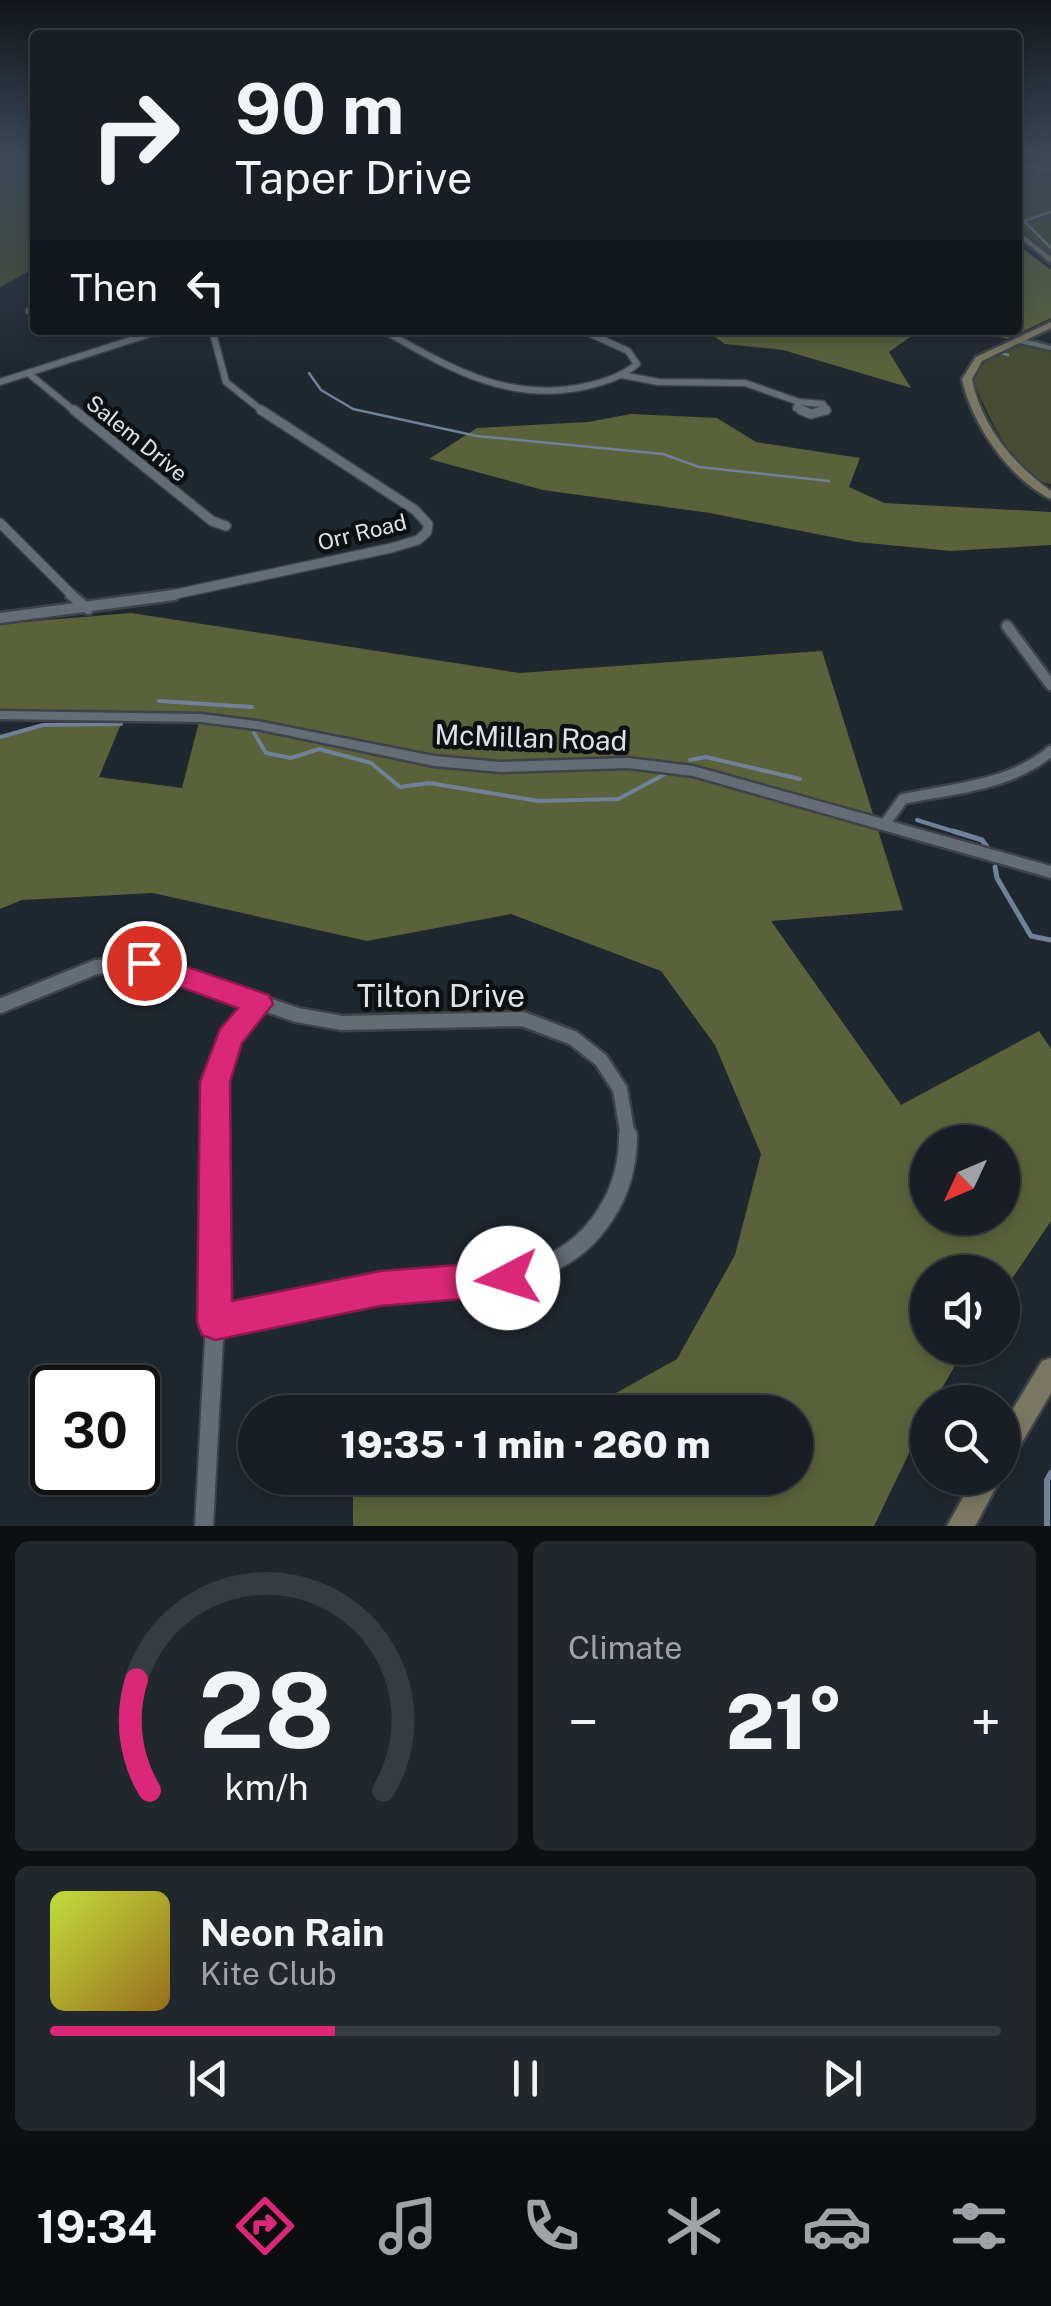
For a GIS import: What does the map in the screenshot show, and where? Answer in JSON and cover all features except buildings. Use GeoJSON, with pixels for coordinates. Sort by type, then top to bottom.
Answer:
{"type":"FeatureCollection","features":[{"type":"Feature","properties":{"kind":"main road"},"geometry":{"type":"LineString","coordinates":[[1022,236],[1051,261]]}},
{"type":"Feature","properties":{"kind":"main road"},"geometry":{"type":"LineString","coordinates":[[1051,326],[979,359],[970,370],[967,385],[1012,466],[1051,496]]}},
{"type":"Feature","properties":{"kind":"main road"},"geometry":{"type":"LineString","coordinates":[[1020,1422],[1051,1370]]}},
{"type":"Feature","properties":{"kind":"main road"},"geometry":{"type":"LineString","coordinates":[[960,1526],[978,1495]]}},
{"type":"Feature","properties":{"kind":"street"},"geometry":{"type":"LineString","coordinates":[[0,382],[146,335]]}},
{"type":"Feature","properties":{"kind":"street","name":"Orr Road"},"geometry":{"type":"LineString","coordinates":[[0,618],[88,609],[391,548],[418,540],[428,532],[428,524],[415,510],[241,397],[226,382],[213,335]]}},
{"type":"Feature","properties":{"kind":"street"},"geometry":{"type":"LineString","coordinates":[[393,335],[464,376],[503,390],[558,392],[622,375],[636,364],[628,351],[593,335]]}},
{"type":"Feature","properties":{"kind":"street"},"geometry":{"type":"LineString","coordinates":[[1018,340],[1051,348]]}},
{"type":"Feature","properties":{"kind":"street","name":"Salem Drive"},"geometry":{"type":"LineString","coordinates":[[28,373],[208,518],[226,526]]}},
{"type":"Feature","properties":{"kind":"street"},"geometry":{"type":"LineString","coordinates":[[622,375],[658,382],[745,383],[799,402]]}},
{"type":"Feature","properties":{"kind":"street"},"geometry":{"type":"LineString","coordinates":[[0,522],[59,586],[88,609]]}},
{"type":"Feature","properties":{"kind":"street"},"geometry":{"type":"LineString","coordinates":[[1006,626],[1051,686]]}},
{"type":"Feature","properties":{"kind":"street","name":"McMillan Road"},"geometry":{"type":"LineString","coordinates":[[0,715],[201,718],[467,764],[628,763],[738,782],[1051,872]]}},
{"type":"Feature","properties":{"kind":"street"},"geometry":{"type":"LineString","coordinates":[[884,824],[903,800],[1004,777],[1037,764],[1051,750]]}},
{"type":"Feature","properties":{"kind":"street","name":"Tilton Drive"},"geometry":{"type":"LineString","coordinates":[[0,1006],[96,967],[144,963],[297,1016],[342,1022],[522,1020],[550,1026],[583,1044],[609,1068],[623,1094],[629,1129],[627,1173],[605,1220],[576,1253],[542,1271],[508,1278],[380,1288],[215,1322]]}},
{"type":"Feature","properties":{"kind":"street"},"geometry":{"type":"LineString","coordinates":[[204,1526],[215,1322],[215,1082],[230,1037],[259,1004]]}},
{"type":"Feature","properties":{"kind":"green space"},"geometry":{"type":"Polygon","coordinates":[[[0,227],[30,227],[30,271],[0,287],[0,227]]]}},
{"type":"Feature","properties":{"kind":"green space"},"geometry":{"type":"Polygon","coordinates":[[[1023,227],[1051,227],[1051,257],[1023,227]]]}},
{"type":"Feature","properties":{"kind":"green space"},"geometry":{"type":"Polygon","coordinates":[[[1022,248],[1051,270],[1051,318],[1022,332],[1022,248]]]}},
{"type":"Feature","properties":{"kind":"green space"},"geometry":{"type":"Polygon","coordinates":[[[712,335],[913,335],[889,352],[911,388],[783,350],[725,344],[712,335]]]}},
{"type":"Feature","properties":{"kind":"green space"},"geometry":{"type":"Polygon","coordinates":[[[1029,344],[1051,349],[1051,484],[1038,480],[1014,457],[993,424],[972,377],[996,354],[1029,344]]]}},
{"type":"Feature","properties":{"kind":"green space"},"geometry":{"type":"Polygon","coordinates":[[[631,414],[717,418],[756,442],[860,458],[849,487],[884,503],[1051,512],[1051,545],[951,551],[857,542],[710,513],[543,490],[429,459],[477,428],[588,422],[631,414]]]}},
{"type":"Feature","properties":{"kind":"green space"},"geometry":{"type":"Polygon","coordinates":[[[131,613],[520,673],[822,651],[903,910],[771,921],[901,1105],[1039,1031],[1051,1049],[1051,1221],[1020,1267],[1020,1255],[910,1255],[910,1365],[955,1365],[944,1385],[910,1385],[910,1451],[874,1526],[353,1526],[353,1495],[813,1495],[813,1395],[612,1395],[677,1359],[735,1255],[761,1154],[715,1045],[661,971],[511,914],[367,941],[153,893],[22,900],[0,909],[0,737],[43,725],[121,724],[99,777],[182,788],[200,718],[0,711],[0,624],[131,613]]]}},
{"type":"Feature","properties":{"kind":"waterway"},"geometry":{"type":"LineString","coordinates":[[1030,227],[1051,248]]}},
{"type":"Feature","properties":{"kind":"waterway"},"geometry":{"type":"LineString","coordinates":[[998,352],[1008,355]]}},
{"type":"Feature","properties":{"kind":"waterway"},"geometry":{"type":"LineString","coordinates":[[309,373],[321,390],[353,409],[477,436],[663,454],[699,467],[829,481]]}},
{"type":"Feature","properties":{"kind":"waterway"},"geometry":{"type":"LineString","coordinates":[[159,701],[252,707]]}},
{"type":"Feature","properties":{"kind":"waterway"},"geometry":{"type":"LineString","coordinates":[[0,737],[43,725],[121,724]]}},
{"type":"Feature","properties":{"kind":"waterway"},"geometry":{"type":"LineString","coordinates":[[254,733],[266,753],[291,758],[319,749],[371,763],[400,787],[429,783],[539,801],[618,799],[669,772]]}},
{"type":"Feature","properties":{"kind":"waterway"},"geometry":{"type":"LineString","coordinates":[[690,760],[706,757],[800,779]]}},
{"type":"Feature","properties":{"kind":"waterway"},"geometry":{"type":"LineString","coordinates":[[917,820],[962,834]]}},
{"type":"Feature","properties":{"kind":"waterway"},"geometry":{"type":"LineString","coordinates":[[953,831],[982,840],[987,847]]}},
{"type":"Feature","properties":{"kind":"waterway"},"geometry":{"type":"LineString","coordinates":[[995,867],[997,878],[1031,936],[1051,940]]}},
{"type":"Feature","properties":{"kind":"waterway"},"geometry":{"type":"LineString","coordinates":[[1047,1526],[1047,1480],[1051,1473]]}},
{"type":"Feature","properties":{"kind":"route"},"geometry":{"type":"LineString","coordinates":[[144,963],[259,1004],[230,1037],[215,1082],[215,1322],[380,1288],[508,1278]]}}]}
